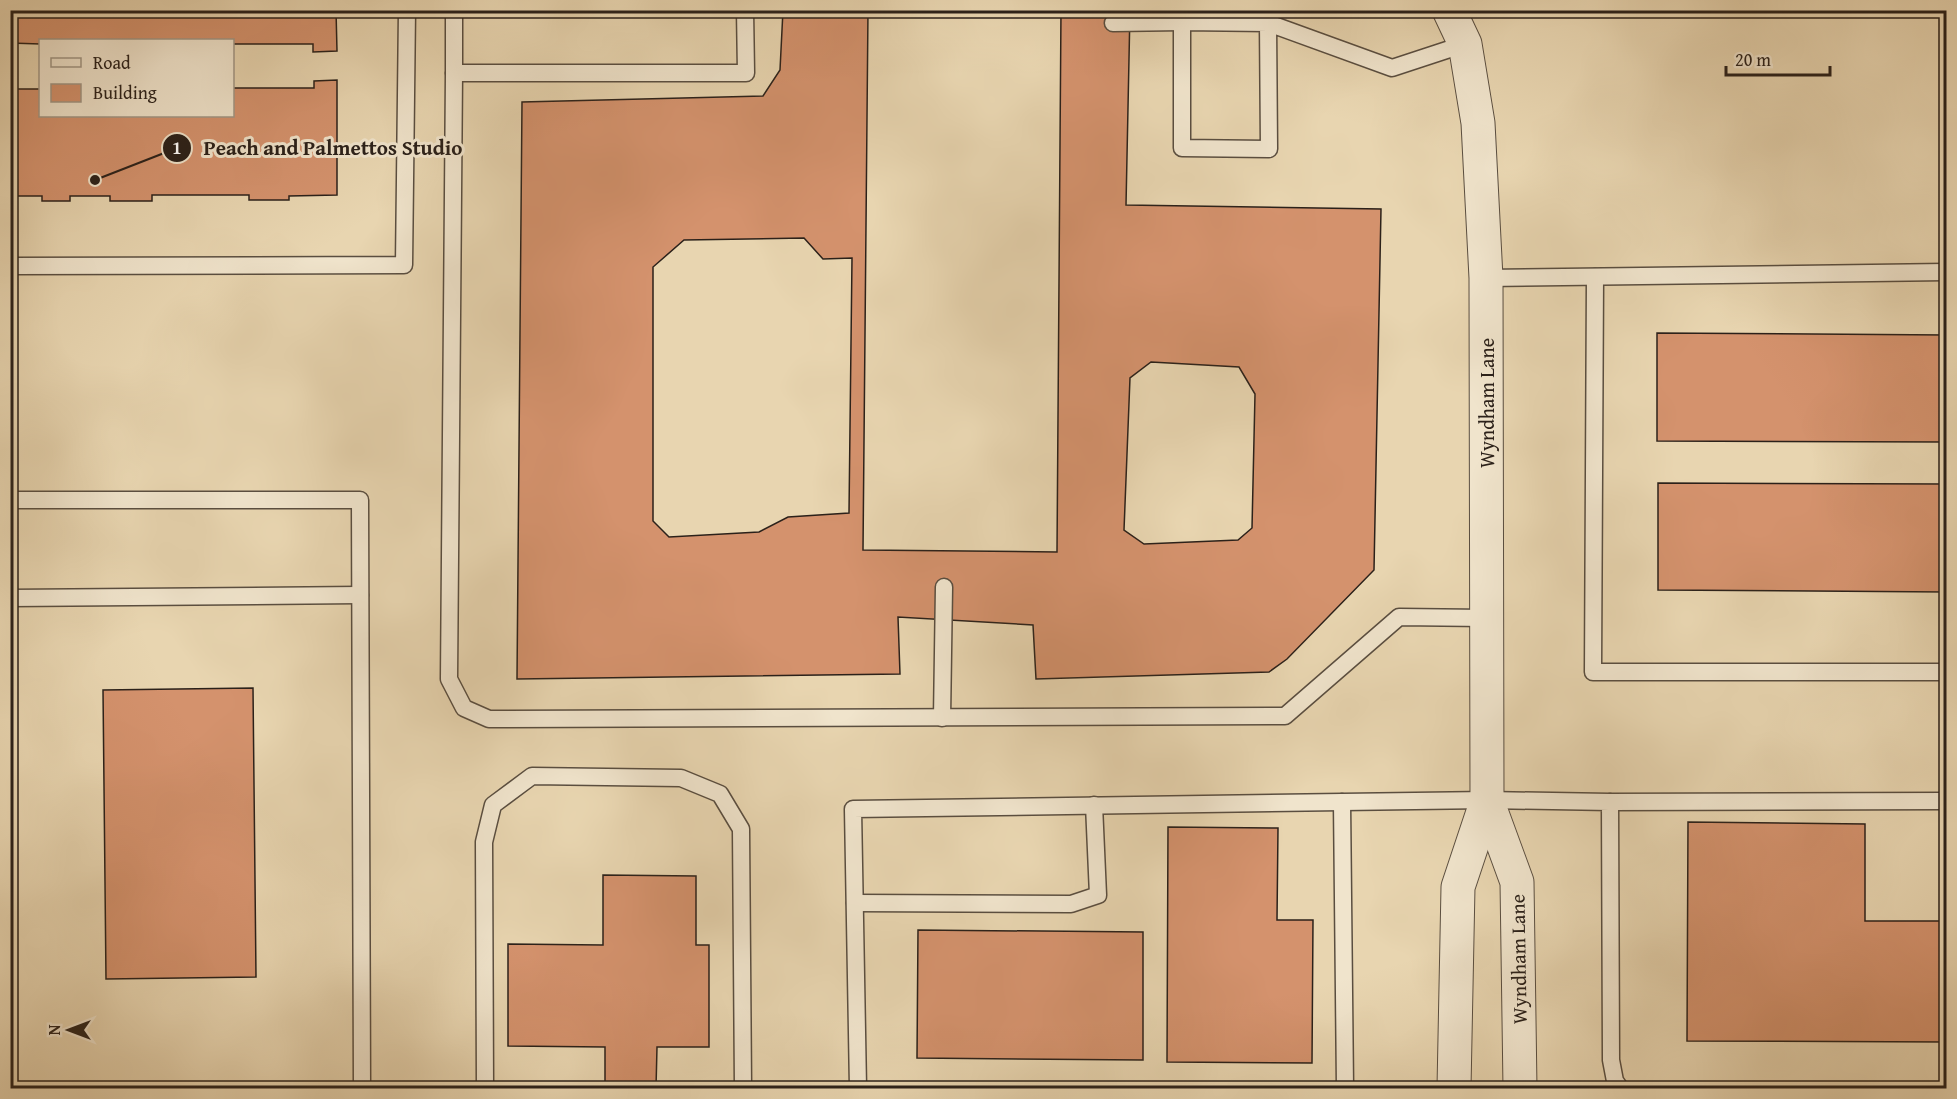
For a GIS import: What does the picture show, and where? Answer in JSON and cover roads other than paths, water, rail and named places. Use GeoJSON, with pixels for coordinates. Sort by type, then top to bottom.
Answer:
{"type":"FeatureCollection","features":[{"type":"Feature","properties":{"kind":"street","name":"Wyndham Lane"},"geometry":{"type":"LineString","coordinates":[[1449,10],[1465,44],[1478,123],[1486,278],[1487,800],[1458,887],[1454,1089]]}},
{"type":"Feature","properties":{"kind":"street","name":"Wyndham Lane"},"geometry":{"type":"LineString","coordinates":[[1487,800],[1518,882],[1520,1089]]}},
{"type":"Feature","properties":{"kind":"lane"},"geometry":{"type":"LineString","coordinates":[[10,266],[404,265],[407,10]]}},
{"type":"Feature","properties":{"kind":"lane"},"geometry":{"type":"LineString","coordinates":[[454,10],[449,680],[465,708],[489,719],[1285,716],[1399,616],[1486,618]]}},
{"type":"Feature","properties":{"kind":"lane"},"geometry":{"type":"LineString","coordinates":[[454,73],[746,73],[745,10]]}},
{"type":"Feature","properties":{"kind":"lane"},"geometry":{"type":"LineString","coordinates":[[1113,23],[1268,17],[1392,68],[1465,44]]}},
{"type":"Feature","properties":{"kind":"lane"},"geometry":{"type":"LineString","coordinates":[[1182,22],[1182,148],[1269,149],[1268,17]]}},
{"type":"Feature","properties":{"kind":"lane"},"geometry":{"type":"LineString","coordinates":[[1486,278],[1947,272]]}},
{"type":"Feature","properties":{"kind":"lane"},"geometry":{"type":"LineString","coordinates":[[1595,277],[1593,672],[1947,672]]}},
{"type":"Feature","properties":{"kind":"lane"},"geometry":{"type":"LineString","coordinates":[[10,500],[360,500],[362,1089]]}},
{"type":"Feature","properties":{"kind":"lane"},"geometry":{"type":"LineString","coordinates":[[942,718],[944,587]]}},
{"type":"Feature","properties":{"kind":"lane"},"geometry":{"type":"LineString","coordinates":[[10,598],[360,595]]}},
{"type":"Feature","properties":{"kind":"lane"},"geometry":{"type":"LineString","coordinates":[[485,1089],[484,842],[493,805],[532,776],[681,778],[720,794],[741,829],[743,1089]]}},
{"type":"Feature","properties":{"kind":"lane"},"geometry":{"type":"LineString","coordinates":[[858,1089],[853,809],[1487,800],[1947,801]]}},
{"type":"Feature","properties":{"kind":"lane"},"geometry":{"type":"LineString","coordinates":[[1342,802],[1345,1089]]}},
{"type":"Feature","properties":{"kind":"lane"},"geometry":{"type":"LineString","coordinates":[[1610,802],[1611,1060],[1615,1081],[1620,1089]]}},
{"type":"Feature","properties":{"kind":"lane"},"geometry":{"type":"LineString","coordinates":[[855,903],[1071,904],[1098,895],[1094,805]]}},
{"type":"Feature","properties":{"kind":"place","name":"Peach and Palmettos Studio"},"geometry":{"type":"Point","coordinates":[95,180]}}]}
